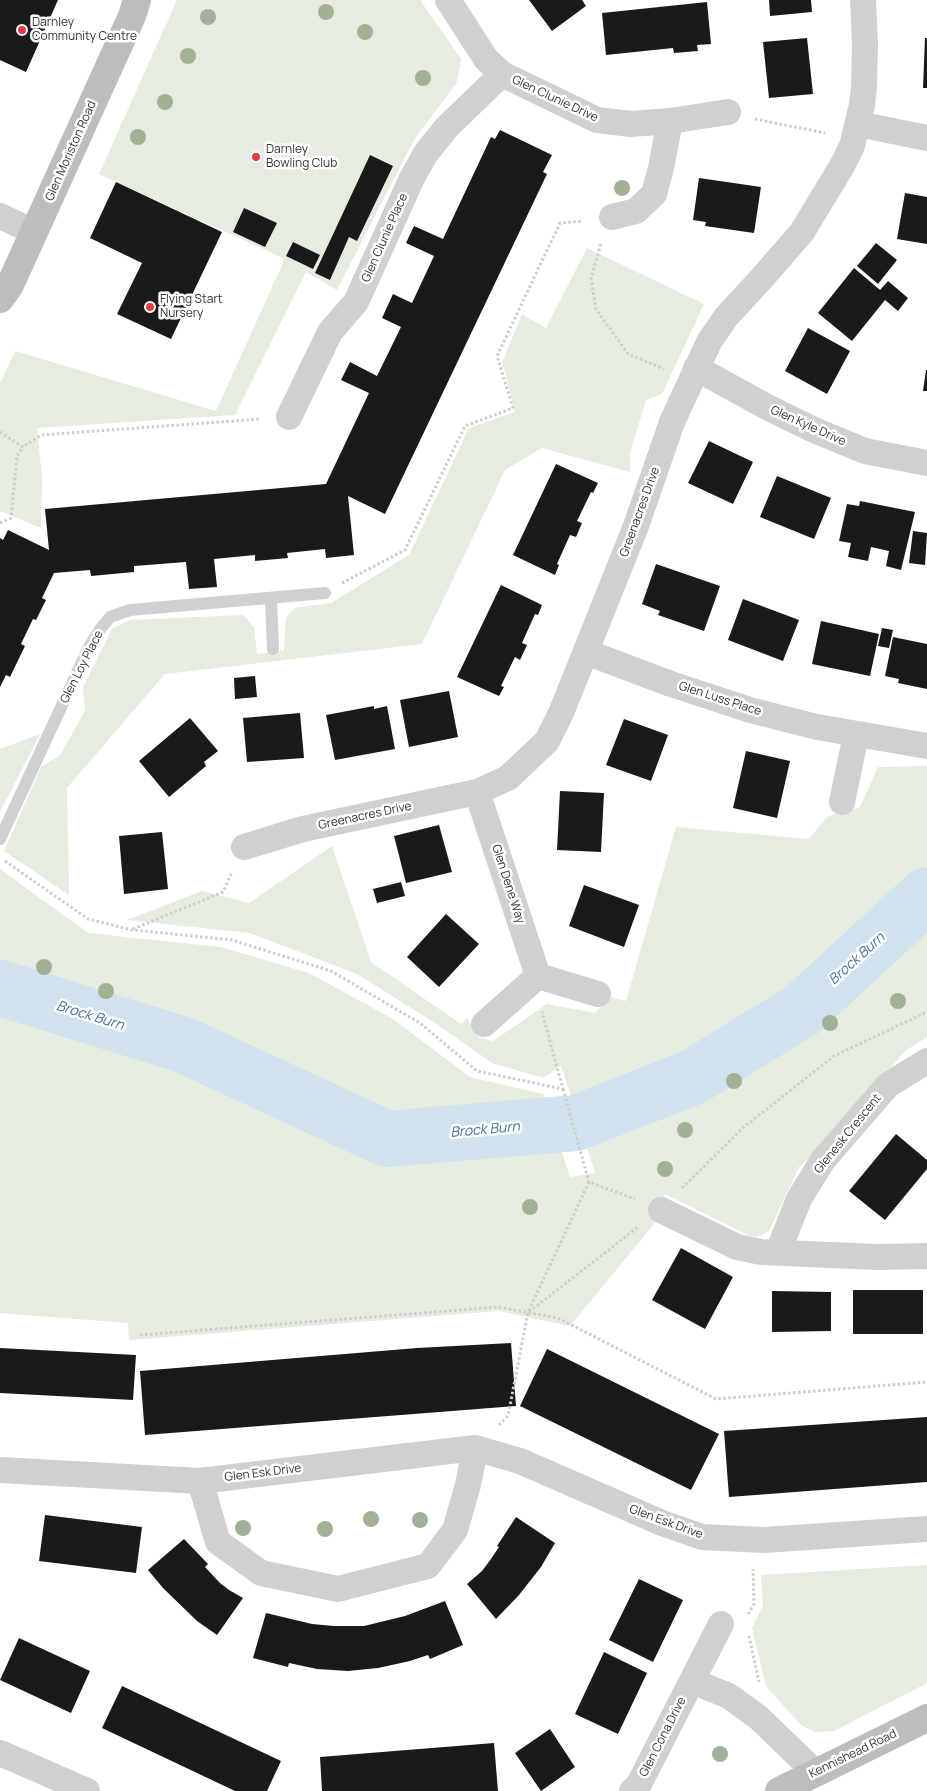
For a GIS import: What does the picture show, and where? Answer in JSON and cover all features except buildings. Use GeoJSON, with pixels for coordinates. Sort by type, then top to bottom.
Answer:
{"type":"FeatureCollection","features":[{"type":"Feature","properties":{"kind":"street","name":"Glen Moriston Road"},"geometry":{"type":"LineString","coordinates":[[0,299],[10,285],[128,25],[137,0]]}},
{"type":"Feature","properties":{"kind":"street","name":"Glen Clunie Drive"},"geometry":{"type":"LineString","coordinates":[[448,0],[486,59],[502,74],[597,120],[631,124],[670,121],[728,112]]}},
{"type":"Feature","properties":{"kind":"street","name":"Greenacres Drive"},"geometry":{"type":"LineString","coordinates":[[244,847],[303,829],[478,792],[508,778],[547,741],[562,713],[636,526],[672,422],[709,342],[726,317],[802,232],[842,166],[856,132],[862,105],[865,44],[863,0]]}},
{"type":"Feature","properties":{"kind":"street","name":"Glen Clunie Place"},"geometry":{"type":"LineString","coordinates":[[289,417],[330,332],[356,302],[412,178],[426,153],[447,127],[502,74]]}},
{"type":"Feature","properties":{"kind":"street"},"geometry":{"type":"LineString","coordinates":[[612,217],[636,211],[654,194],[670,121]]}},
{"type":"Feature","properties":{"kind":"street"},"geometry":{"type":"LineString","coordinates":[[856,132],[927,138]]}},
{"type":"Feature","properties":{"kind":"street"},"geometry":{"type":"LineString","coordinates":[[0,216],[34,232]]}},
{"type":"Feature","properties":{"kind":"street","name":"Glen Kyle Drive"},"geometry":{"type":"LineString","coordinates":[[694,374],[814,430],[865,451],[927,463]]}},
{"type":"Feature","properties":{"kind":"street","name":"Glen Luss Place"},"geometry":{"type":"LineString","coordinates":[[586,652],[671,684],[750,710],[856,735],[927,746]]}},
{"type":"Feature","properties":{"kind":"street"},"geometry":{"type":"LineString","coordinates":[[842,802],[856,735]]}},
{"type":"Feature","properties":{"kind":"street","name":"Glen Dene Way"},"geometry":{"type":"LineString","coordinates":[[478,792],[538,976]]}},
{"type":"Feature","properties":{"kind":"street"},"geometry":{"type":"LineString","coordinates":[[484,1024],[538,976],[598,994]]}},
{"type":"Feature","properties":{"kind":"street","name":"Glenesk Crescent"},"geometry":{"type":"LineString","coordinates":[[778,1252],[799,1199],[823,1160],[888,1085],[927,1061]]}},
{"type":"Feature","properties":{"kind":"street"},"geometry":{"type":"LineString","coordinates":[[661,1210],[737,1247],[761,1252],[877,1257],[927,1256]]}},
{"type":"Feature","properties":{"kind":"street"},"geometry":{"type":"LineString","coordinates":[[200,1481],[218,1542],[261,1572],[338,1588],[428,1566],[456,1530],[475,1448]]}},
{"type":"Feature","properties":{"kind":"street","name":"Glen Esk Drive"},"geometry":{"type":"LineString","coordinates":[[0,1470],[200,1481],[475,1448],[520,1461],[662,1523],[702,1537],[751,1540],[927,1529]]}},
{"type":"Feature","properties":{"kind":"street","name":"Glen Cona Drive"},"geometry":{"type":"LineString","coordinates":[[632,1791],[638,1786],[692,1681],[733,1622]]}},
{"type":"Feature","properties":{"kind":"street"},"geometry":{"type":"LineString","coordinates":[[692,1681],[729,1696],[754,1714],[815,1772]]}},
{"type":"Feature","properties":{"kind":"street","name":"Kennishead Road"},"geometry":{"type":"LineString","coordinates":[[779,1791],[927,1719]]}},
{"type":"Feature","properties":{"kind":"street"},"geometry":{"type":"LineString","coordinates":[[0,1753],[87,1791]]}},
{"type":"Feature","properties":{"kind":"lane","name":"Glen Loy Place"},"geometry":{"type":"LineString","coordinates":[[0,839],[89,647],[110,617],[130,610],[325,593]]}},
{"type":"Feature","properties":{"kind":"lane"},"geometry":{"type":"LineString","coordinates":[[271,599],[273,649]]}},
{"type":"Feature","properties":{"kind":"path"},"geometry":{"type":"LineString","coordinates":[[728,112],[747,118],[856,132]]}},
{"type":"Feature","properties":{"kind":"path"},"geometry":{"type":"LineString","coordinates":[[325,593],[405,550],[465,426],[513,408],[497,356],[560,223],[612,217],[591,278],[596,309],[628,354],[694,374]]}},
{"type":"Feature","properties":{"kind":"path"},"geometry":{"type":"LineString","coordinates":[[0,523],[11,518],[17,456],[23,447],[41,435],[289,417]]}},
{"type":"Feature","properties":{"kind":"path"},"geometry":{"type":"LineString","coordinates":[[0,432],[23,447]]}},
{"type":"Feature","properties":{"kind":"path"},"geometry":{"type":"LineString","coordinates":[[132,930],[222,892],[244,847]]}},
{"type":"Feature","properties":{"kind":"path"},"geometry":{"type":"LineString","coordinates":[[0,858],[88,919],[132,930],[232,940],[331,971],[420,1023],[477,1071],[563,1089]]}},
{"type":"Feature","properties":{"kind":"path"},"geometry":{"type":"LineString","coordinates":[[545,1022],[589,1182]]}},
{"type":"Feature","properties":{"kind":"path"},"geometry":{"type":"LineString","coordinates":[[528,1312],[661,1210]]}},
{"type":"Feature","properties":{"kind":"path"},"geometry":{"type":"LineString","coordinates":[[140,1335],[498,1307],[558,1318],[716,1399],[927,1382]]}},
{"type":"Feature","properties":{"kind":"path"},"geometry":{"type":"LineString","coordinates":[[733,1622],[754,1604],[751,1540]]}},
{"type":"Feature","properties":{"kind":"path"},"geometry":{"type":"LineString","coordinates":[[747,1628],[760,1689],[754,1714]]}},
{"type":"Feature","properties":{"kind":"shaded area","name":"Darnley Bowling Club"},"geometry":{"type":"Polygon","coordinates":[[[177,0],[420,0],[461,59],[457,82],[414,140],[337,290],[306,272],[235,415],[37,428],[42,478],[41,528],[0,511],[0,384],[15,351],[216,411],[283,263],[283,258],[99,174],[177,0]]]}},
{"type":"Feature","properties":{"kind":"shaded area"},"geometry":{"type":"Polygon","coordinates":[[[587,248],[704,304],[662,394],[646,400],[630,453],[630,472],[542,448],[505,470],[422,644],[165,674],[67,788],[69,895],[4,851],[41,767],[60,755],[85,711],[83,687],[112,629],[130,620],[243,615],[254,627],[257,654],[284,651],[286,618],[295,608],[331,603],[409,555],[469,428],[515,412],[502,362],[522,314],[546,328],[587,248]]]}},
{"type":"Feature","properties":{"kind":"shaded area"},"geometry":{"type":"Polygon","coordinates":[[[40,734],[0,812],[0,749],[40,734]]]}},
{"type":"Feature","properties":{"kind":"shaded area"},"geometry":{"type":"Polygon","coordinates":[[[927,766],[927,1037],[905,1051],[824,1146],[799,1167],[769,1231],[757,1237],[749,1236],[665,1194],[654,1224],[570,1326],[499,1311],[129,1340],[128,1323],[0,1313],[0,869],[88,933],[221,947],[309,973],[393,1019],[470,1077],[543,1094],[570,1177],[595,1173],[561,1065],[544,1078],[492,1063],[435,1023],[357,974],[250,933],[127,920],[202,891],[249,903],[332,846],[371,962],[461,1024],[467,1018],[478,1037],[493,1041],[547,1004],[595,1013],[611,997],[626,1001],[676,827],[809,839],[827,817],[860,807],[878,767],[927,766]]]}},
{"type":"Feature","properties":{"kind":"shaded area"},"geometry":{"type":"Polygon","coordinates":[[[927,1565],[927,1683],[834,1731],[815,1732],[801,1725],[766,1686],[752,1628],[763,1605],[761,1575],[927,1565]]]}},
{"type":"Feature","properties":{"kind":"waterway","name":"Brock Burn"},"geometry":{"type":"LineString","coordinates":[[0,988],[184,1045],[387,1139],[576,1123],[693,1077],[802,1010],[927,895]]}},
{"type":"Feature","properties":{"kind":"place","name":"Darnley Community Centre"},"geometry":{"type":"Point","coordinates":[22,30]}},
{"type":"Feature","properties":{"kind":"place","name":"Darnley Bowling Club"},"geometry":{"type":"Point","coordinates":[256,157]}},
{"type":"Feature","properties":{"kind":"place","name":"Flying Start Nursery"},"geometry":{"type":"Point","coordinates":[150,307]}}]}
